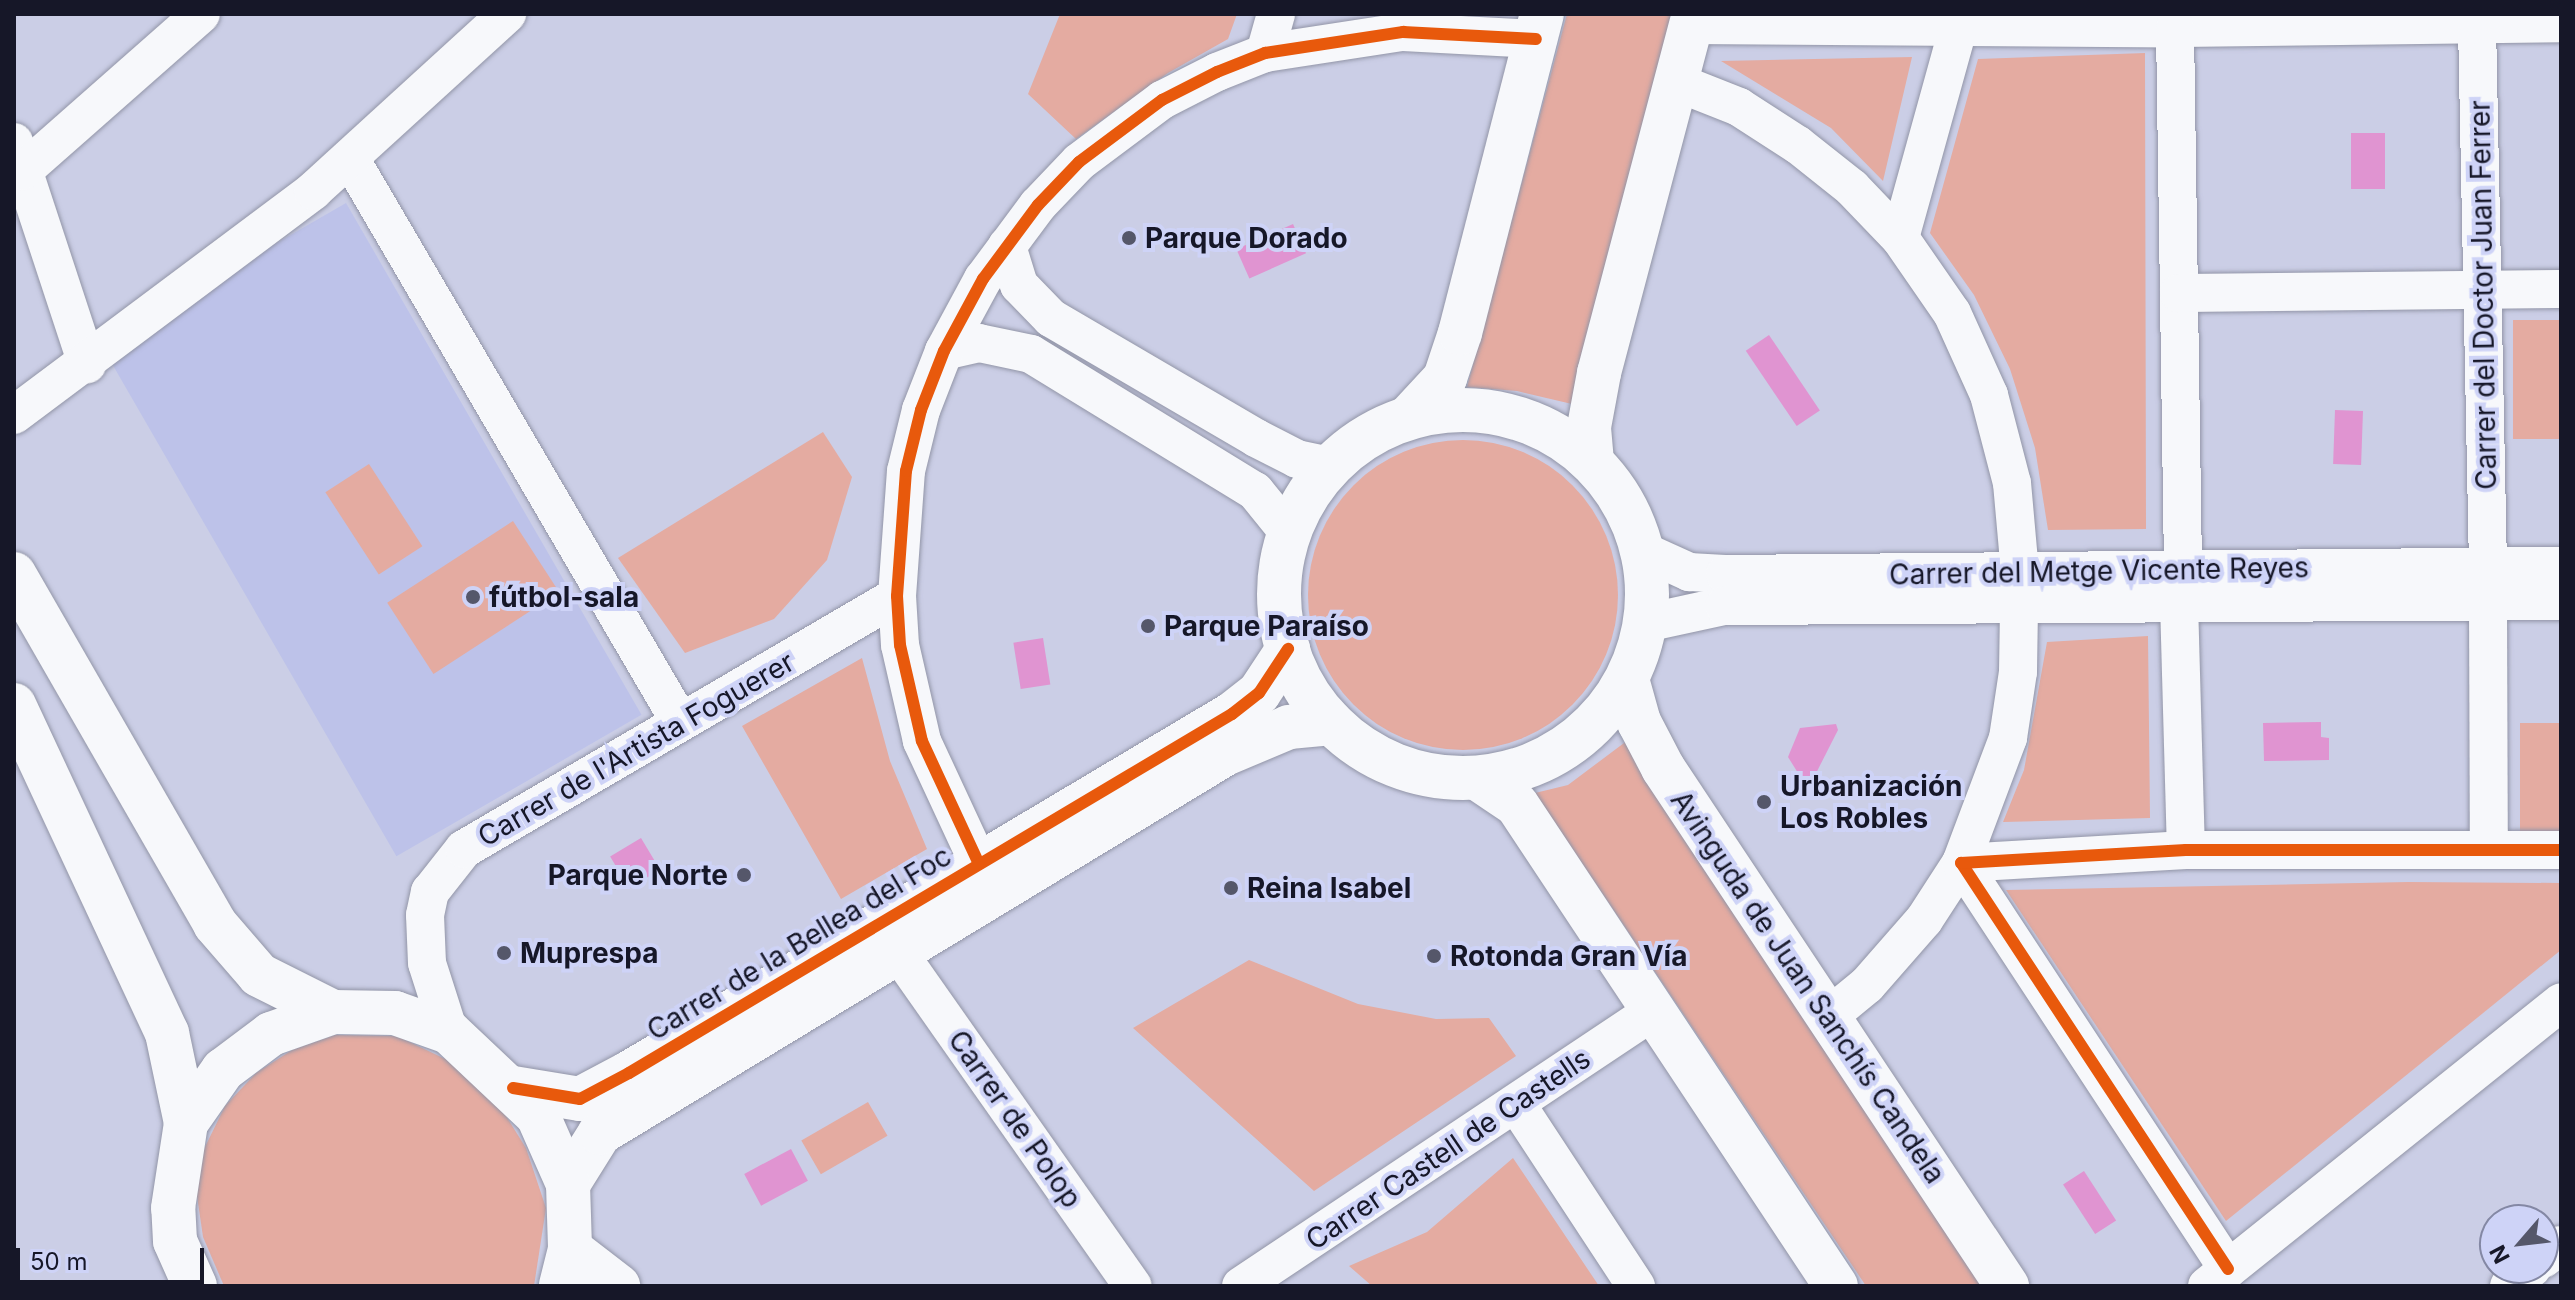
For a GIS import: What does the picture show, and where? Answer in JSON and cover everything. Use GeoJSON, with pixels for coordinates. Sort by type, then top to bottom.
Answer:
{"type":"FeatureCollection","features":[{"type":"Feature","properties":{"kind":"main road"},"geometry":{"type":"LineString","coordinates":[[1592,462],[1589,427],[1595,387],[1693,20]]}},
{"type":"Feature","properties":{"kind":"main road"},"geometry":{"type":"LineString","coordinates":[[1409,417],[1445,378],[1460,333],[1539,27]]}},
{"type":"Feature","properties":{"kind":"main road"},"geometry":{"type":"LineString","coordinates":[[1449,410],[1518,418],[1570,443],[1592,462],[1624,503],[1643,551],[1646,623],[1627,679],[1595,724],[1574,743],[1528,768],[1477,778],[1413,772],[1356,744],[1332,723],[1305,689],[1288,649],[1279,591],[1289,533],[1330,466],[1380,429],[1409,417],[1449,410]]}},
{"type":"Feature","properties":{"kind":"main road"},"geometry":{"type":"LineString","coordinates":[[14,574],[215,924],[259,975],[333,1012]]}},
{"type":"Feature","properties":{"kind":"main road","name":"Carrer de la Bellea del Foc"},"geometry":{"type":"LineString","coordinates":[[513,1088],[580,1099],[1232,714],[1259,693],[1288,649]]}},
{"type":"Feature","properties":{"kind":"main road","name":"Avinguda de Juan Sanchís Candela"},"geometry":{"type":"LineString","coordinates":[[1627,679],[1639,722],[1663,768],[2007,1286]]}},
{"type":"Feature","properties":{"kind":"main road"},"geometry":{"type":"LineString","coordinates":[[14,705],[167,1033],[186,1123],[173,1208],[175,1241],[193,1285]]}},
{"type":"Feature","properties":{"kind":"main road","name":"Carrer de la Bellea del Foc"},"geometry":{"type":"LineString","coordinates":[[568,1184],[600,1133],[1225,754],[1289,727],[1332,723]]}},
{"type":"Feature","properties":{"kind":"main road"},"geometry":{"type":"LineString","coordinates":[[1477,778],[1517,805],[1836,1286]]}},
{"type":"Feature","properties":{"kind":"main road"},"geometry":{"type":"LineString","coordinates":[[186,1123],[235,1061],[271,1034],[333,1012],[395,1013],[449,1032],[513,1088],[538,1116],[568,1184],[565,1268],[618,1286]]}},
{"type":"Feature","properties":{"kind":"street"},"geometry":{"type":"LineString","coordinates":[[87,364],[18,157],[201,14]]}},
{"type":"Feature","properties":{"kind":"street"},"geometry":{"type":"LineString","coordinates":[[14,415],[87,364],[351,160],[507,14]]}},
{"type":"Feature","properties":{"kind":"street"},"geometry":{"type":"LineString","coordinates":[[1265,53],[1276,14]]}},
{"type":"Feature","properties":{"kind":"street"},"geometry":{"type":"LineString","coordinates":[[1693,20],[1960,21],[2175,28],[2561,23]]}},
{"type":"Feature","properties":{"kind":"street"},"geometry":{"type":"LineString","coordinates":[[1900,238],[1960,21]]}},
{"type":"Feature","properties":{"kind":"street","name":"Carrer del Doctor Juan Ferrer"},"geometry":{"type":"LineString","coordinates":[[2477,24],[2485,290],[2489,850]]}},
{"type":"Feature","properties":{"kind":"street"},"geometry":{"type":"LineString","coordinates":[[979,864],[922,741],[900,645],[897,596],[906,471],[944,351],[1007,246],[1079,162],[1122,127],[1162,100],[1265,53],[1403,32],[1539,27]]}},
{"type":"Feature","properties":{"kind":"street"},"geometry":{"type":"LineString","coordinates":[[2175,28],[2186,850]]}},
{"type":"Feature","properties":{"kind":"street"},"geometry":{"type":"LineString","coordinates":[[1676,82],[1739,107],[1798,145],[1852,188],[1900,238],[1952,313],[1989,395],[2012,483],[2020,589],[2018,672],[2008,738],[1961,863],[1924,920],[1867,985],[1828,1017]]}},
{"type":"Feature","properties":{"kind":"street"},"geometry":{"type":"LineString","coordinates":[[351,160],[680,722]]}},
{"type":"Feature","properties":{"kind":"street"},"geometry":{"type":"LineString","coordinates":[[1007,246],[1019,285],[1051,318],[1256,438],[1297,459],[1330,466]]}},
{"type":"Feature","properties":{"kind":"street"},"geometry":{"type":"LineString","coordinates":[[2179,293],[2561,289]]}},
{"type":"Feature","properties":{"kind":"street"},"geometry":{"type":"LineString","coordinates":[[944,351],[979,343],[1031,354],[1255,491],[1289,533]]}},
{"type":"Feature","properties":{"kind":"street","name":"Carrer del Metge Vicente Reyes"},"geometry":{"type":"LineString","coordinates":[[1643,551],[1689,572],[2020,589]]}},
{"type":"Feature","properties":{"kind":"street","name":"Carrer del Metge Vicente Reyes"},"geometry":{"type":"LineString","coordinates":[[2488,585],[2561,566]]}},
{"type":"Feature","properties":{"kind":"street","name":"Carrer del Metge Vicente Reyes"},"geometry":{"type":"LineString","coordinates":[[1646,623],[1724,606],[2020,589],[2488,585],[2561,601]]}},
{"type":"Feature","properties":{"kind":"street","name":"Carrer de l'Artista Foguerer"},"geometry":{"type":"LineString","coordinates":[[449,1032],[427,963],[430,892],[464,849],[897,596]]}},
{"type":"Feature","properties":{"kind":"street"},"geometry":{"type":"LineString","coordinates":[[1961,863],[2186,850],[2561,850]]}},
{"type":"Feature","properties":{"kind":"street"},"geometry":{"type":"LineString","coordinates":[[1961,863],[2218,1278],[2557,1018]]}},
{"type":"Feature","properties":{"kind":"street","name":"Carrer de Polop"},"geometry":{"type":"LineString","coordinates":[[898,952],[1133,1286]]}},
{"type":"Feature","properties":{"kind":"street","name":"Carrer Castell de Castells"},"geometry":{"type":"LineString","coordinates":[[1241,1286],[1517,1105],[1653,1011]]}},
{"type":"Feature","properties":{"kind":"street"},"geometry":{"type":"LineString","coordinates":[[1517,1105],[1636,1286]]}},
{"type":"Feature","properties":{"kind":"shaded area"},"geometry":{"type":"Polygon","coordinates":[[[1060,14],[1237,14],[1228,39],[1168,73],[1076,139],[1028,94],[1060,14]]]}},
{"type":"Feature","properties":{"kind":"shaded area"},"geometry":{"type":"Polygon","coordinates":[[[1567,14],[1676,14],[1572,404],[1517,391],[1467,387],[1567,14]]]}},
{"type":"Feature","properties":{"kind":"shaded area"},"geometry":{"type":"Polygon","coordinates":[[[2145,53],[2146,529],[2048,530],[2035,448],[2010,369],[1974,295],[1930,233],[1978,59],[2145,53]]]}},
{"type":"Feature","properties":{"kind":"shaded area"},"geometry":{"type":"Polygon","coordinates":[[[1912,57],[1883,181],[1831,128],[1721,61],[1912,57]]]}},
{"type":"Feature","properties":{"kind":"shaded area"},"geometry":{"type":"Polygon","coordinates":[[[2351,133],[2385,133],[2385,189],[2351,189],[2351,133]]]}},
{"type":"Feature","properties":{"kind":"shaded area"},"geometry":{"type":"Polygon","coordinates":[[[346,203],[642,715],[396,856],[101,344],[346,203]]]}},
{"type":"Feature","properties":{"kind":"shaded area"},"geometry":{"type":"Polygon","coordinates":[[[1293,224],[1306,253],[1249,278],[1236,249],[1293,224]]]}},
{"type":"Feature","properties":{"kind":"shaded area"},"geometry":{"type":"Polygon","coordinates":[[[2513,320],[2561,320],[2561,439],[2513,439],[2513,320]]]}},
{"type":"Feature","properties":{"kind":"shaded area"},"geometry":{"type":"Polygon","coordinates":[[[1769,335],[1820,410],[1797,426],[1746,351],[1769,335]]]}},
{"type":"Feature","properties":{"kind":"shaded area"},"geometry":{"type":"Polygon","coordinates":[[[2335,410],[2363,411],[2361,465],[2333,464],[2335,410]]]}},
{"type":"Feature","properties":{"kind":"shaded area"},"geometry":{"type":"Polygon","coordinates":[[[823,432],[852,477],[827,560],[774,619],[685,653],[618,558],[823,432]]]}},
{"type":"Feature","properties":{"kind":"shaded area"},"geometry":{"type":"Polygon","coordinates":[[[1463,440],[1493,443],[1522,452],[1549,466],[1573,485],[1592,509],[1606,536],[1615,565],[1618,595],[1615,625],[1606,654],[1592,681],[1573,705],[1549,724],[1522,738],[1493,747],[1463,750],[1433,747],[1404,738],[1377,724],[1353,705],[1334,681],[1320,654],[1311,625],[1308,595],[1311,565],[1320,536],[1334,509],[1353,485],[1377,466],[1404,452],[1433,443],[1463,440]]]}},
{"type":"Feature","properties":{"kind":"shaded area"},"geometry":{"type":"Polygon","coordinates":[[[369,464],[422,546],[379,575],[325,492],[369,464]]]}},
{"type":"Feature","properties":{"kind":"shaded area","name":"fútbol-sala"},"geometry":{"type":"Polygon","coordinates":[[[513,521],[559,592],[433,674],[387,603],[513,521]]]}},
{"type":"Feature","properties":{"kind":"shaded area"},"geometry":{"type":"Polygon","coordinates":[[[2148,636],[2150,818],[2003,822],[2024,770],[2047,642],[2148,636]]]}},
{"type":"Feature","properties":{"kind":"shaded area"},"geometry":{"type":"Polygon","coordinates":[[[1043,638],[1050,684],[1021,689],[1013,643],[1043,638]]]}},
{"type":"Feature","properties":{"kind":"shaded area"},"geometry":{"type":"Polygon","coordinates":[[[862,658],[890,761],[927,849],[841,899],[742,726],[862,658]]]}},
{"type":"Feature","properties":{"kind":"shaded area"},"geometry":{"type":"Polygon","coordinates":[[[2321,722],[2321,737],[2329,738],[2329,760],[2264,761],[2263,723],[2321,722]]]}},
{"type":"Feature","properties":{"kind":"shaded area"},"geometry":{"type":"Polygon","coordinates":[[[2520,723],[2561,723],[2561,832],[2520,832],[2520,723]]]}},
{"type":"Feature","properties":{"kind":"shaded area"},"geometry":{"type":"Polygon","coordinates":[[[1836,724],[1838,730],[1808,789],[1788,757],[1800,728],[1836,724]]]}},
{"type":"Feature","properties":{"kind":"shaded area"},"geometry":{"type":"Polygon","coordinates":[[[1628,740],[1988,1286],[1866,1286],[1535,793],[1568,785],[1628,740]]]}},
{"type":"Feature","properties":{"kind":"shaded area"},"geometry":{"type":"Polygon","coordinates":[[[641,838],[660,870],[629,888],[610,857],[641,838]]]}},
{"type":"Feature","properties":{"kind":"shaded area"},"geometry":{"type":"Polygon","coordinates":[[[2408,882],[2561,883],[2561,950],[2226,1221],[2006,890],[2408,882]]]}},
{"type":"Feature","properties":{"kind":"shaded area"},"geometry":{"type":"Polygon","coordinates":[[[1249,960],[1358,1004],[1436,1019],[1489,1018],[1516,1056],[1314,1191],[1133,1028],[1249,960]]]}},
{"type":"Feature","properties":{"kind":"shaded area"},"geometry":{"type":"Polygon","coordinates":[[[335,1035],[397,1036],[462,1067],[506,1116],[526,1148],[546,1208],[534,1286],[224,1286],[203,1237],[196,1189],[204,1149],[225,1106],[256,1073],[292,1050],[335,1035]]]}},
{"type":"Feature","properties":{"kind":"shaded area"},"geometry":{"type":"Polygon","coordinates":[[[868,1102],[888,1136],[821,1174],[801,1140],[868,1102]]]}},
{"type":"Feature","properties":{"kind":"shaded area"},"geometry":{"type":"Polygon","coordinates":[[[791,1149],[808,1181],[761,1206],[744,1174],[791,1149]]]}},
{"type":"Feature","properties":{"kind":"shaded area"},"geometry":{"type":"Polygon","coordinates":[[[1513,1158],[1599,1286],[1372,1286],[1349,1266],[1427,1232],[1513,1158]]]}},
{"type":"Feature","properties":{"kind":"shaded area"},"geometry":{"type":"Polygon","coordinates":[[[2084,1171],[2116,1220],[2095,1234],[2063,1185],[2084,1171]]]}},
{"type":"Feature","properties":{"kind":"cycle path"},"geometry":{"type":"LineString","coordinates":[[979,864],[922,741],[900,645],[897,596],[906,471],[921,410],[944,351],[983,279],[1038,205],[1079,162],[1162,100],[1217,72],[1265,53],[1403,32],[1536,39]]}},
{"type":"Feature","properties":{"kind":"cycle path"},"geometry":{"type":"LineString","coordinates":[[513,1088],[580,1099],[629,1073],[1232,714],[1259,693],[1288,649]]}},
{"type":"Feature","properties":{"kind":"cycle path"},"geometry":{"type":"LineString","coordinates":[[2228,1269],[1961,863],[2186,850],[2561,850]]}},
{"type":"Feature","properties":{"kind":"place","name":"Parque Dorado"},"geometry":{"type":"Point","coordinates":[1129,238]}},
{"type":"Feature","properties":{"kind":"place","name":"fútbol-sala"},"geometry":{"type":"Point","coordinates":[473,597]}},
{"type":"Feature","properties":{"kind":"place","name":"Parque Paraíso"},"geometry":{"type":"Point","coordinates":[1148,626]}},
{"type":"Feature","properties":{"kind":"place","name":"Urbanización Los Robles"},"geometry":{"type":"Point","coordinates":[1764,802]}},
{"type":"Feature","properties":{"kind":"place","name":"Parque Norte"},"geometry":{"type":"Point","coordinates":[744,875]}},
{"type":"Feature","properties":{"kind":"place","name":"Reina Isabel"},"geometry":{"type":"Point","coordinates":[1231,888]}},
{"type":"Feature","properties":{"kind":"place","name":"Muprespa"},"geometry":{"type":"Point","coordinates":[504,953]}},
{"type":"Feature","properties":{"kind":"place","name":"Rotonda Gran Vía"},"geometry":{"type":"Point","coordinates":[1434,956]}}]}
